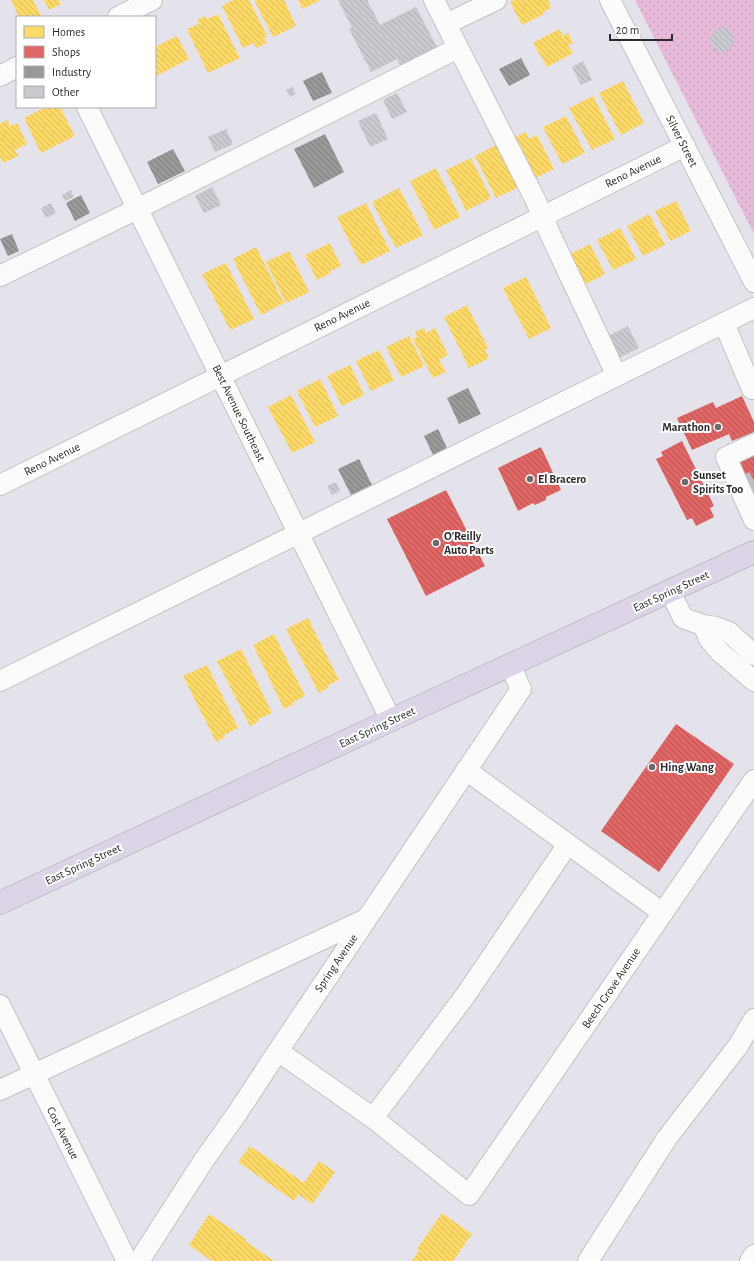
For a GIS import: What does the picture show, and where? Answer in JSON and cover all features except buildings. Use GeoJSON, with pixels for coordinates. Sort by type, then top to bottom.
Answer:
{"type":"FeatureCollection","features":[{"type":"Feature","properties":{"kind":"main road","name":"East Spring Street"},"geometry":{"type":"LineString","coordinates":[[0,903],[754,552]]}},
{"type":"Feature","properties":{"kind":"street"},"geometry":{"type":"LineString","coordinates":[[120,16],[152,0]]}},
{"type":"Feature","properties":{"kind":"street"},"geometry":{"type":"LineString","coordinates":[[434,0],[535,199],[617,376]]}},
{"type":"Feature","properties":{"kind":"street"},"geometry":{"type":"LineString","coordinates":[[446,24],[496,0]]}},
{"type":"Feature","properties":{"kind":"street","name":"Silver Street"},"geometry":{"type":"LineString","coordinates":[[610,0],[754,282]]}},
{"type":"Feature","properties":{"kind":"street"},"geometry":{"type":"LineString","coordinates":[[0,276],[458,48]]}},
{"type":"Feature","properties":{"kind":"street"},"geometry":{"type":"LineString","coordinates":[[0,76],[16,68]]}},
{"type":"Feature","properties":{"kind":"street","name":"Best Avenue Southeast"},"geometry":{"type":"LineString","coordinates":[[87,108],[391,720]]}},
{"type":"Feature","properties":{"kind":"street","name":"Reno Avenue"},"geometry":{"type":"LineString","coordinates":[[0,485],[685,146]]}},
{"type":"Feature","properties":{"kind":"street"},"geometry":{"type":"LineString","coordinates":[[0,682],[754,308]]}},
{"type":"Feature","properties":{"kind":"street"},"geometry":{"type":"LineString","coordinates":[[724,323],[753,390]]}},
{"type":"Feature","properties":{"kind":"street"},"geometry":{"type":"LineString","coordinates":[[752,510],[744,485],[726,457],[754,444]]}},
{"type":"Feature","properties":{"kind":"street"},"geometry":{"type":"LineString","coordinates":[[670,591],[683,618],[729,632],[754,654]]}},
{"type":"Feature","properties":{"kind":"street"},"geometry":{"type":"LineString","coordinates":[[703,625],[715,618],[747,632],[754,638]]}},
{"type":"Feature","properties":{"kind":"street"},"geometry":{"type":"LineString","coordinates":[[703,625],[717,635],[754,668]]}},
{"type":"Feature","properties":{"kind":"street"},"geometry":{"type":"LineString","coordinates":[[703,625],[709,640],[720,652],[754,681]]}},
{"type":"Feature","properties":{"kind":"street","name":"Spring Avenue"},"geometry":{"type":"LineString","coordinates":[[139,1261],[204,1160],[238,1112],[521,690],[510,665]]}},
{"type":"Feature","properties":{"kind":"street"},"geometry":{"type":"LineString","coordinates":[[466,770],[663,913]]}},
{"type":"Feature","properties":{"kind":"street","name":"Beech Grove Avenue"},"geometry":{"type":"LineString","coordinates":[[373,1118],[469,1195],[754,780]]}},
{"type":"Feature","properties":{"kind":"street"},"geometry":{"type":"LineString","coordinates":[[278,1051],[373,1118],[465,996],[568,844]]}},
{"type":"Feature","properties":{"kind":"street"},"geometry":{"type":"LineString","coordinates":[[0,1090],[366,919]]}},
{"type":"Feature","properties":{"kind":"street","name":"Cost Avenue"},"geometry":{"type":"LineString","coordinates":[[0,1005],[127,1261]]}},
{"type":"Feature","properties":{"kind":"street"},"geometry":{"type":"LineString","coordinates":[[588,1261],[667,1138],[738,1046],[754,1019]]}},
{"type":"Feature","properties":{"kind":"street"},"geometry":{"type":"LineString","coordinates":[[750,1261],[754,1255]]}},
{"type":"Feature","properties":{"kind":"shaded area"},"geometry":{"type":"Polygon","coordinates":[[[635,0],[754,0],[754,234],[635,0]]]}},
{"type":"Feature","properties":{"kind":"tunnel"},"geometry":{"type":"LineString","coordinates":[[748,484],[754,481]]}},
{"type":"Feature","properties":{"kind":"place","name":"Marathon"},"geometry":{"type":"Point","coordinates":[718,427]}},
{"type":"Feature","properties":{"kind":"place","name":"El Bracero"},"geometry":{"type":"Point","coordinates":[530,479]}},
{"type":"Feature","properties":{"kind":"place","name":"Sunset Spirits Too"},"geometry":{"type":"Point","coordinates":[685,482]}},
{"type":"Feature","properties":{"kind":"place","name":"O'Reilly Auto Parts"},"geometry":{"type":"Point","coordinates":[436,543]}},
{"type":"Feature","properties":{"kind":"place","name":"Hing Wang"},"geometry":{"type":"Point","coordinates":[652,767]}}]}
